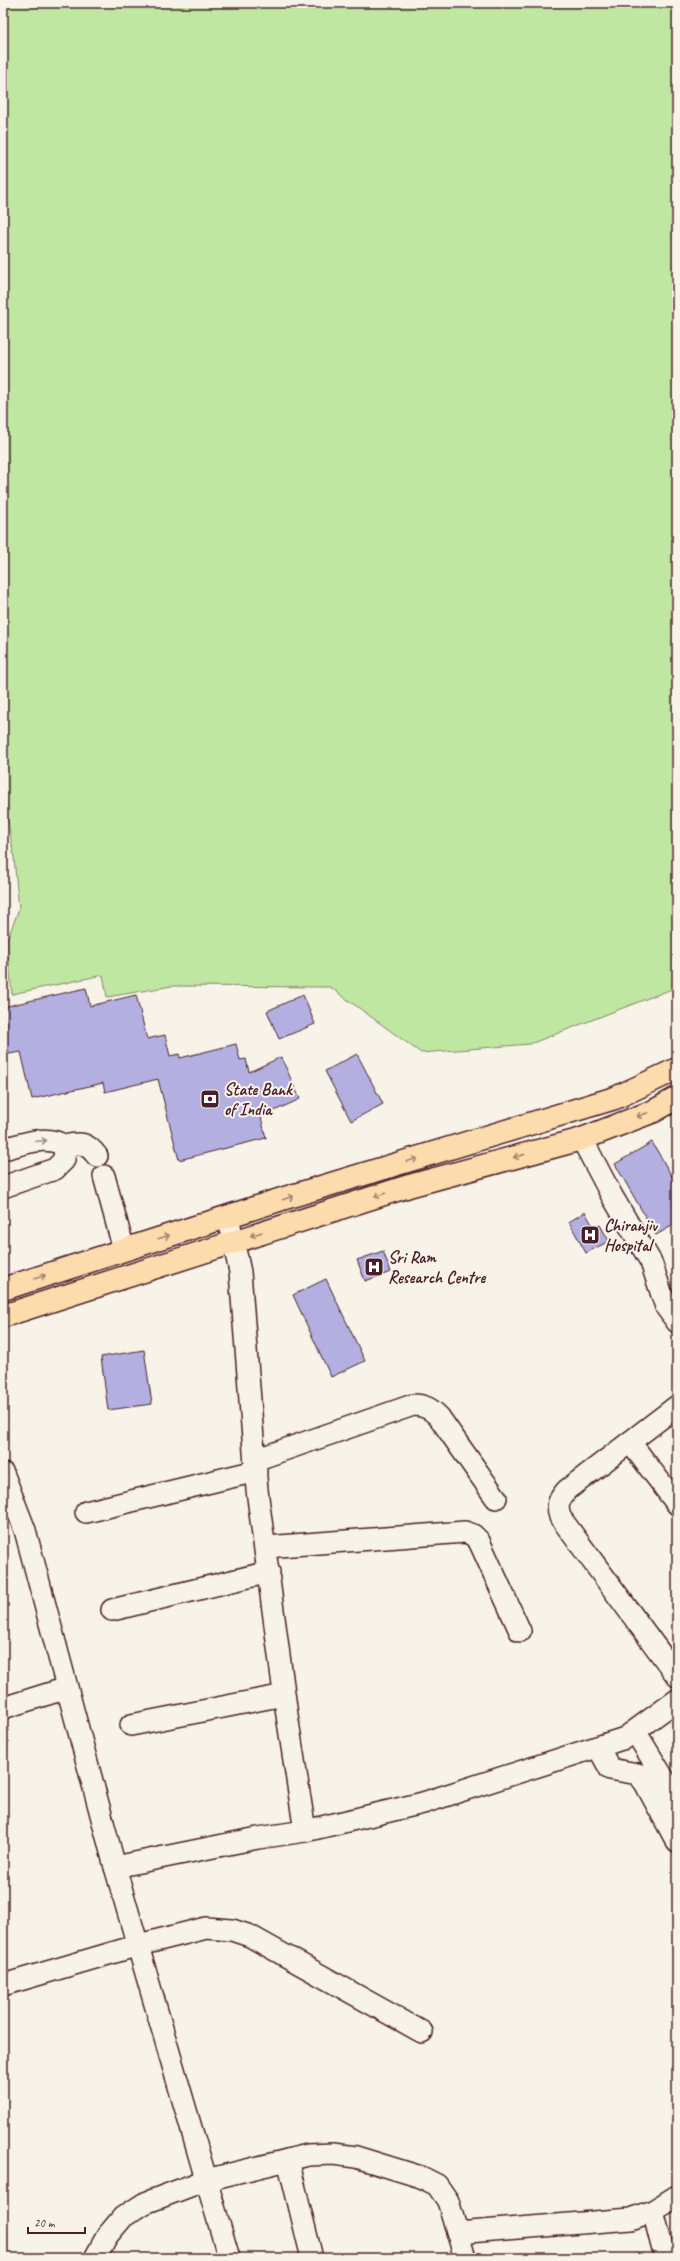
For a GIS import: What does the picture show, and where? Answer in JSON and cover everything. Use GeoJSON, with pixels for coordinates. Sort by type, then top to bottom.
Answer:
{"type":"FeatureCollection","features":[{"type":"Feature","properties":{"kind":"main road"},"geometry":{"type":"LineString","coordinates":[[3,1289],[228,1217],[615,1098],[677,1069]]}},
{"type":"Feature","properties":{"kind":"main road"},"geometry":{"type":"LineString","coordinates":[[3,1316],[409,1186],[582,1139],[654,1111],[677,1098]]}},
{"type":"Feature","properties":{"kind":"street"},"geometry":{"type":"LineString","coordinates":[[582,1139],[612,1196],[651,1262],[666,1307],[677,1322]]}},
{"type":"Feature","properties":{"kind":"street"},"geometry":{"type":"LineString","coordinates":[[3,1149],[41,1140],[56,1141],[65,1146],[79,1143],[90,1146],[97,1156]]}},
{"type":"Feature","properties":{"kind":"street"},"geometry":{"type":"LineString","coordinates":[[3,1187],[55,1169],[64,1160],[65,1146]]}},
{"type":"Feature","properties":{"kind":"street"},"geometry":{"type":"LineString","coordinates":[[104,1176],[124,1250]]}},
{"type":"Feature","properties":{"kind":"street"},"geometry":{"type":"LineString","coordinates":[[228,1217],[240,1272],[256,1466],[284,1695],[305,1831]]}},
{"type":"Feature","properties":{"kind":"street"},"geometry":{"type":"LineString","coordinates":[[86,1512],[256,1466],[413,1405],[421,1405],[431,1409],[439,1417],[496,1498]]}},
{"type":"Feature","properties":{"kind":"street"},"geometry":{"type":"LineString","coordinates":[[677,1406],[567,1490],[560,1499],[557,1507],[560,1517],[677,1676]]}},
{"type":"Feature","properties":{"kind":"street"},"geometry":{"type":"LineString","coordinates":[[630,1442],[677,1504]]}},
{"type":"Feature","properties":{"kind":"street"},"geometry":{"type":"LineString","coordinates":[[3,1473],[25,1530],[115,1867],[139,1945],[229,2258]]}},
{"type":"Feature","properties":{"kind":"street"},"geometry":{"type":"LineString","coordinates":[[266,1547],[465,1532],[473,1535],[480,1541],[520,1631]]}},
{"type":"Feature","properties":{"kind":"street"},"geometry":{"type":"LineString","coordinates":[[112,1610],[270,1572]]}},
{"type":"Feature","properties":{"kind":"street"},"geometry":{"type":"LineString","coordinates":[[3,1708],[67,1688]]}},
{"type":"Feature","properties":{"kind":"street"},"geometry":{"type":"LineString","coordinates":[[131,1725],[284,1695]]}},
{"type":"Feature","properties":{"kind":"street"},"geometry":{"type":"LineString","coordinates":[[115,1867],[258,1838],[305,1831],[423,1803],[625,1738],[677,1700]]}},
{"type":"Feature","properties":{"kind":"street"},"geometry":{"type":"LineString","coordinates":[[635,1731],[677,1800]]}},
{"type":"Feature","properties":{"kind":"street"},"geometry":{"type":"LineString","coordinates":[[598,1747],[610,1769],[638,1774],[645,1783],[677,1842]]}},
{"type":"Feature","properties":{"kind":"street"},"geometry":{"type":"LineString","coordinates":[[3,1985],[139,1945],[206,1928],[232,1930],[250,1936],[422,2032]]}},
{"type":"Feature","properties":{"kind":"street"},"geometry":{"type":"LineString","coordinates":[[95,2258],[106,2236],[123,2216],[145,2203],[206,2180],[308,2155],[333,2154],[356,2157],[421,2177],[437,2185],[448,2200],[464,2258]]}},
{"type":"Feature","properties":{"kind":"street"},"geometry":{"type":"LineString","coordinates":[[288,2160],[312,2258]]}},
{"type":"Feature","properties":{"kind":"street"},"geometry":{"type":"LineString","coordinates":[[457,2233],[631,2219],[653,2211],[677,2196]]}},
{"type":"Feature","properties":{"kind":"street"},"geometry":{"type":"LineString","coordinates":[[653,2211],[665,2258]]}},
{"type":"Feature","properties":{"kind":"green space"},"geometry":{"type":"Polygon","coordinates":[[[3,3],[677,3],[677,987],[530,1044],[421,1053],[330,987],[172,986],[107,997],[103,975],[12,994],[7,940],[19,909],[14,858],[3,791],[3,3]]]}},
{"type":"Feature","properties":{"kind":"building"},"geometry":{"type":"Polygon","coordinates":[[[86,988],[90,1006],[136,995],[147,1039],[165,1035],[170,1056],[179,1054],[180,1058],[236,1044],[240,1060],[246,1059],[249,1072],[281,1057],[300,1099],[261,1117],[266,1138],[179,1160],[158,1079],[105,1092],[103,1083],[32,1099],[21,1052],[3,1055],[3,1007],[86,988]]]}},
{"type":"Feature","properties":{"kind":"building"},"geometry":{"type":"Polygon","coordinates":[[[303,995],[315,1024],[279,1039],[267,1011],[303,995]]]}},
{"type":"Feature","properties":{"kind":"building"},"geometry":{"type":"Polygon","coordinates":[[[357,1054],[383,1104],[351,1121],[325,1071],[357,1054]]]}},
{"type":"Feature","properties":{"kind":"building"},"geometry":{"type":"Polygon","coordinates":[[[652,1142],[677,1185],[677,1223],[656,1235],[615,1164],[652,1142]]]}},
{"type":"Feature","properties":{"kind":"building"},"geometry":{"type":"Polygon","coordinates":[[[585,1212],[594,1228],[600,1225],[609,1241],[586,1253],[569,1222],[585,1212]]]}},
{"type":"Feature","properties":{"kind":"building"},"geometry":{"type":"Polygon","coordinates":[[[383,1251],[391,1272],[365,1281],[357,1260],[383,1251]]]}},
{"type":"Feature","properties":{"kind":"building"},"geometry":{"type":"Polygon","coordinates":[[[326,1279],[365,1361],[331,1377],[293,1295],[326,1279]]]}},
{"type":"Feature","properties":{"kind":"building"},"geometry":{"type":"Polygon","coordinates":[[[144,1350],[152,1404],[108,1410],[101,1357],[144,1350]]]}},
{"type":"Feature","properties":{"kind":"place","name":"State Bank of India"},"geometry":{"type":"Point","coordinates":[210,1099]}},
{"type":"Feature","properties":{"kind":"place","name":"Chiranjiv Hospital"},"geometry":{"type":"Point","coordinates":[590,1235]}},
{"type":"Feature","properties":{"kind":"place","name":"Sri Ram Research Centre"},"geometry":{"type":"Point","coordinates":[374,1267]}}]}
